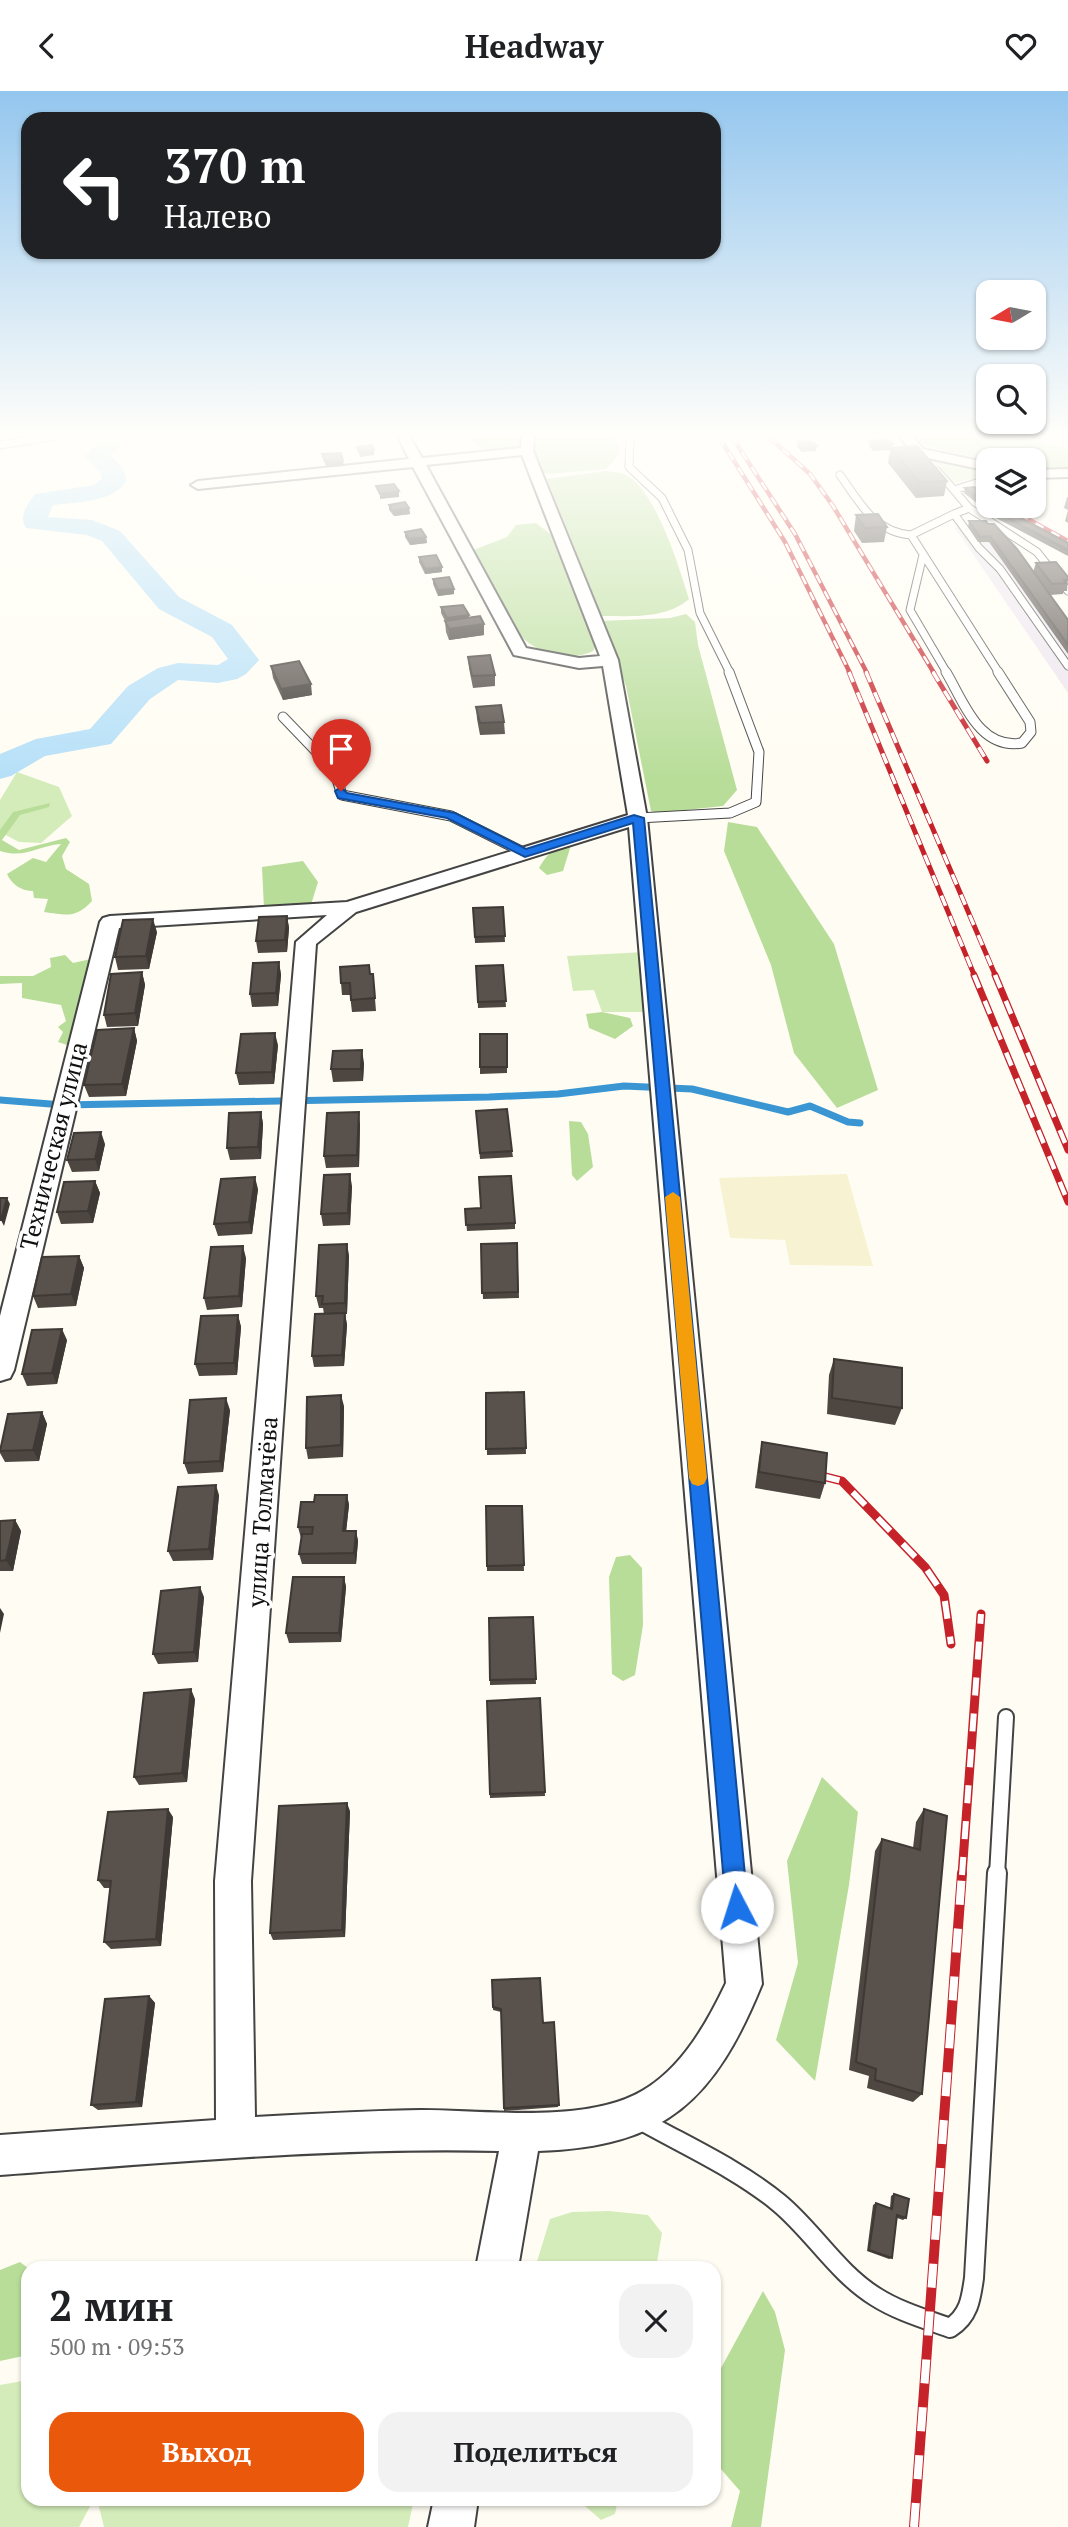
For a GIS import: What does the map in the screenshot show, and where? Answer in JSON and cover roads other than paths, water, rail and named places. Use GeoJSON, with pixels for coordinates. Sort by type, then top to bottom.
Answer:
{"type":"FeatureCollection","features":[{"type":"Feature","properties":{"kind":"street"},"geometry":{"type":"LineString","coordinates":[[466,551],[520,652],[579,663],[610,660]]}},
{"type":"Feature","properties":{"kind":"street"},"geometry":{"type":"LineString","coordinates":[[0,2155],[236,2137],[443,2130],[522,2132],[581,2127],[634,2116],[664,2099],[690,2074],[720,2031],[744,1984],[638,818],[610,660],[568,551]]}},
{"type":"Feature","properties":{"kind":"street"},"geometry":{"type":"LineString","coordinates":[[349,908],[638,818]]}},
{"type":"Feature","properties":{"kind":"street","name":"Техническая улица"},"geometry":{"type":"LineString","coordinates":[[0,1370],[110,922],[349,908]]}},
{"type":"Feature","properties":{"kind":"street","name":"улица Толмачёва"},"geometry":{"type":"LineString","coordinates":[[236,2137],[233,1881],[306,941],[349,908]]}},
{"type":"Feature","properties":{"kind":"street"},"geometry":{"type":"LineString","coordinates":[[498,2261],[522,2132]]}},
{"type":"Feature","properties":{"kind":"street"},"geometry":{"type":"LineString","coordinates":[[451,2527],[455,2506]]}},
{"type":"Feature","properties":{"kind":"lane"},"geometry":{"type":"LineString","coordinates":[[638,818],[730,813],[756,802],[758,752],[730,674],[700,613],[688,551]]}},
{"type":"Feature","properties":{"kind":"lane"},"geometry":{"type":"LineString","coordinates":[[920,551],[1030,722],[1031,732],[1022,743],[1003,744],[979,730],[910,610],[909,605],[923,555]]}},
{"type":"Feature","properties":{"kind":"lane"},"geometry":{"type":"LineString","coordinates":[[982,551],[1000,569],[1068,666]]}},
{"type":"Feature","properties":{"kind":"lane"},"geometry":{"type":"LineString","coordinates":[[1035,551],[1068,591]]}},
{"type":"Feature","properties":{"kind":"lane"},"geometry":{"type":"LineString","coordinates":[[283,717],[334,770],[342,795],[451,815],[525,853]]}},
{"type":"Feature","properties":{"kind":"lane"},"geometry":{"type":"LineString","coordinates":[[634,2116],[739,2176],[779,2203],[844,2270],[874,2296],[905,2312],[950,2328],[961,2323],[970,2306],[974,2278],[1006,1717]]}},
{"type":"Feature","properties":{"kind":"waterway"},"geometry":{"type":"LineString","coordinates":[[0,769],[10,761],[34,750],[100,737],[139,693],[168,674],[178,671],[218,674],[236,668],[244,660],[222,631],[169,603],[124,551]]}},
{"type":"Feature","properties":{"kind":"waterway"},"geometry":{"type":"LineString","coordinates":[[0,1100],[63,1105],[489,1097],[558,1094],[624,1086],[692,1089],[788,1112],[810,1106],[848,1122],[860,1123]]}},
{"type":"Feature","properties":{"kind":"railway"},"geometry":{"type":"LineString","coordinates":[[789,551],[850,673]]}},
{"type":"Feature","properties":{"kind":"railway"},"geometry":{"type":"LineString","coordinates":[[804,551],[867,673]]}},
{"type":"Feature","properties":{"kind":"railway"},"geometry":{"type":"LineString","coordinates":[[860,551],[934,673]]}},
{"type":"Feature","properties":{"kind":"railway"},"geometry":{"type":"LineString","coordinates":[[849,672],[975,977]]}},
{"type":"Feature","properties":{"kind":"railway"},"geometry":{"type":"LineString","coordinates":[[866,672],[996,977]]}},
{"type":"Feature","properties":{"kind":"railway"},"geometry":{"type":"LineString","coordinates":[[933,672],[987,761]]}},
{"type":"Feature","properties":{"kind":"railway"},"geometry":{"type":"LineString","coordinates":[[974,975],[1068,1202]]}},
{"type":"Feature","properties":{"kind":"railway"},"geometry":{"type":"LineString","coordinates":[[995,975],[1068,1150]]}},
{"type":"Feature","properties":{"kind":"railway"},"geometry":{"type":"LineString","coordinates":[[822,1476],[842,1481],[925,1567],[944,1595],[951,1644]]}},
{"type":"Feature","properties":{"kind":"railway"},"geometry":{"type":"LineString","coordinates":[[962,1875],[981,1614]]}},
{"type":"Feature","properties":{"kind":"railway"},"geometry":{"type":"LineString","coordinates":[[914,2527],[962,1873]]}}]}
